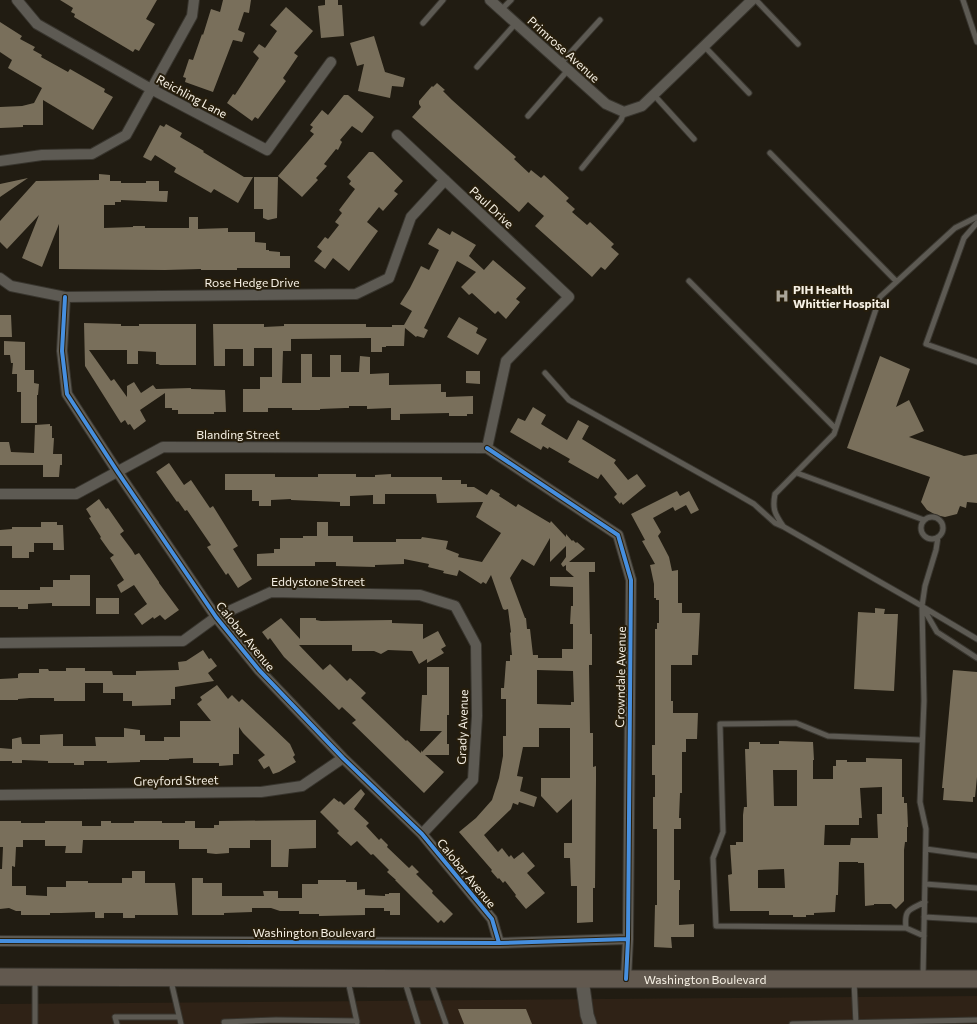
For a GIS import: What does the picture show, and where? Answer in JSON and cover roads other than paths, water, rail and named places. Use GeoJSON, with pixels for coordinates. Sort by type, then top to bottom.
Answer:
{"type":"FeatureCollection","features":[{"type":"Feature","properties":{"kind":"main road","name":"Washington Boulevard"},"geometry":{"type":"LineString","coordinates":[[0,978],[977,979]]}},
{"type":"Feature","properties":{"kind":"street","name":"Reichling Lane"},"geometry":{"type":"LineString","coordinates":[[17,0],[37,24],[150,89],[267,150],[331,62]]}},
{"type":"Feature","properties":{"kind":"street"},"geometry":{"type":"LineString","coordinates":[[0,161],[42,155],[92,154],[126,135],[150,89],[192,16],[194,0]]}},
{"type":"Feature","properties":{"kind":"street","name":"Primrose Avenue"},"geometry":{"type":"LineString","coordinates":[[490,0],[606,104],[624,112]]}},
{"type":"Feature","properties":{"kind":"street"},"geometry":{"type":"LineString","coordinates":[[624,112],[642,106],[752,0]]}},
{"type":"Feature","properties":{"kind":"street","name":"Paul Drive"},"geometry":{"type":"LineString","coordinates":[[397,135],[569,297],[506,361],[487,448]]}},
{"type":"Feature","properties":{"kind":"street","name":"Rose Hedge Drive"},"geometry":{"type":"LineString","coordinates":[[0,278],[11,286],[65,296],[356,294],[388,278],[411,217],[445,180]]}},
{"type":"Feature","properties":{"kind":"street","name":"Calobar Avenue"},"geometry":{"type":"LineString","coordinates":[[65,296],[62,350],[67,394],[117,471],[216,617],[259,670],[343,758],[422,834],[492,919],[500,943]]}},
{"type":"Feature","properties":{"kind":"street","name":"Blanding Street"},"geometry":{"type":"LineString","coordinates":[[0,494],[76,494],[163,447],[487,448]]}},
{"type":"Feature","properties":{"kind":"street","name":"Crowndale Avenue"},"geometry":{"type":"LineString","coordinates":[[487,448],[618,535],[631,580],[628,939],[626,979]]}},
{"type":"Feature","properties":{"kind":"street","name":"Eddystone Street"},"geometry":{"type":"LineString","coordinates":[[0,643],[183,640],[216,617],[271,592],[420,594],[456,606]]}},
{"type":"Feature","properties":{"kind":"street","name":"Grady Avenue"},"geometry":{"type":"LineString","coordinates":[[422,834],[473,780],[477,716],[476,645],[456,606]]}},
{"type":"Feature","properties":{"kind":"street","name":"Greyford Street"},"geometry":{"type":"LineString","coordinates":[[0,795],[261,792],[302,786],[343,758]]}},
{"type":"Feature","properties":{"kind":"street","name":"Washington Boulevard"},"geometry":{"type":"LineString","coordinates":[[0,941],[500,943],[628,939]]}},
{"type":"Feature","properties":{"kind":"street"},"geometry":{"type":"LineString","coordinates":[[582,979],[587,1015],[590,1024]]}},
{"type":"Feature","properties":{"kind":"lane"},"geometry":{"type":"LineString","coordinates":[[422,23],[443,0]]}},
{"type":"Feature","properties":{"kind":"lane"},"geometry":{"type":"LineString","coordinates":[[501,10],[511,0]]}},
{"type":"Feature","properties":{"kind":"lane"},"geometry":{"type":"LineString","coordinates":[[756,0],[798,44]]}},
{"type":"Feature","properties":{"kind":"lane"},"geometry":{"type":"LineString","coordinates":[[963,0],[977,42]]}},
{"type":"Feature","properties":{"kind":"lane"},"geometry":{"type":"LineString","coordinates":[[528,116],[600,20]]}},
{"type":"Feature","properties":{"kind":"lane"},"geometry":{"type":"LineString","coordinates":[[477,68],[516,23]]}},
{"type":"Feature","properties":{"kind":"lane"},"geometry":{"type":"LineString","coordinates":[[704,46],[749,93]]}},
{"type":"Feature","properties":{"kind":"lane"},"geometry":{"type":"LineString","coordinates":[[654,95],[694,139]]}},
{"type":"Feature","properties":{"kind":"lane"},"geometry":{"type":"LineString","coordinates":[[582,168],[621,120],[624,112]]}},
{"type":"Feature","properties":{"kind":"lane"},"geometry":{"type":"LineString","coordinates":[[770,153],[896,281]]}},
{"type":"Feature","properties":{"kind":"lane"},"geometry":{"type":"LineString","coordinates":[[784,527],[775,513],[773,504],[775,494],[834,434],[880,298],[896,281],[955,228],[977,217]]}},
{"type":"Feature","properties":{"kind":"lane"},"geometry":{"type":"LineString","coordinates":[[977,223],[964,238],[926,344],[977,362]]}},
{"type":"Feature","properties":{"kind":"lane"},"geometry":{"type":"LineString","coordinates":[[689,281],[836,428]]}},
{"type":"Feature","properties":{"kind":"lane"},"geometry":{"type":"LineString","coordinates":[[545,373],[568,400],[744,498],[754,504],[775,523],[922,606],[977,639]]}},
{"type":"Feature","properties":{"kind":"lane"},"geometry":{"type":"LineString","coordinates":[[797,473],[924,520]]}},
{"type":"Feature","properties":{"kind":"lane"},"geometry":{"type":"LineString","coordinates":[[923,980],[926,829],[920,802],[924,701],[922,606],[925,586],[936,550],[938,537],[942,531],[941,520],[930,517],[924,520],[921,530],[924,535],[931,538],[938,537]]}},
{"type":"Feature","properties":{"kind":"lane"},"geometry":{"type":"LineString","coordinates":[[922,606],[937,632],[977,658]]}},
{"type":"Feature","properties":{"kind":"lane"},"geometry":{"type":"LineString","coordinates":[[962,630],[977,635]]}},
{"type":"Feature","properties":{"kind":"lane"},"geometry":{"type":"LineString","coordinates":[[922,740],[828,736],[796,723],[720,724],[723,832],[713,858],[716,926],[906,928],[924,936]]}},
{"type":"Feature","properties":{"kind":"lane"},"geometry":{"type":"LineString","coordinates":[[926,850],[977,856]]}},
{"type":"Feature","properties":{"kind":"lane"},"geometry":{"type":"LineString","coordinates":[[925,884],[977,888]]}},
{"type":"Feature","properties":{"kind":"lane"},"geometry":{"type":"LineString","coordinates":[[906,928],[905,916],[908,910],[925,902]]}},
{"type":"Feature","properties":{"kind":"lane"},"geometry":{"type":"LineString","coordinates":[[924,917],[977,920]]}},
{"type":"Feature","properties":{"kind":"lane"},"geometry":{"type":"LineString","coordinates":[[35,977],[35,1024]]}},
{"type":"Feature","properties":{"kind":"lane"},"geometry":{"type":"LineString","coordinates":[[170,978],[180,1024]]}},
{"type":"Feature","properties":{"kind":"lane"},"geometry":{"type":"LineString","coordinates":[[224,1022],[276,1020],[358,1022],[347,978]]}},
{"type":"Feature","properties":{"kind":"lane"},"geometry":{"type":"LineString","coordinates":[[404,979],[418,1024]]}},
{"type":"Feature","properties":{"kind":"lane"},"geometry":{"type":"LineString","coordinates":[[430,979],[446,1024]]}},
{"type":"Feature","properties":{"kind":"lane"},"geometry":{"type":"LineString","coordinates":[[854,979],[856,1024]]}},
{"type":"Feature","properties":{"kind":"lane"},"geometry":{"type":"LineString","coordinates":[[117,1024],[115,1017],[179,1017]]}},
{"type":"Feature","properties":{"kind":"lane"},"geometry":{"type":"LineString","coordinates":[[792,1024],[856,1024],[977,1020]]}},
{"type":"Feature","properties":{"kind":"place","name":"PIH Health Whittier Hospital"},"geometry":{"type":"Point","coordinates":[782,296]}}]}
